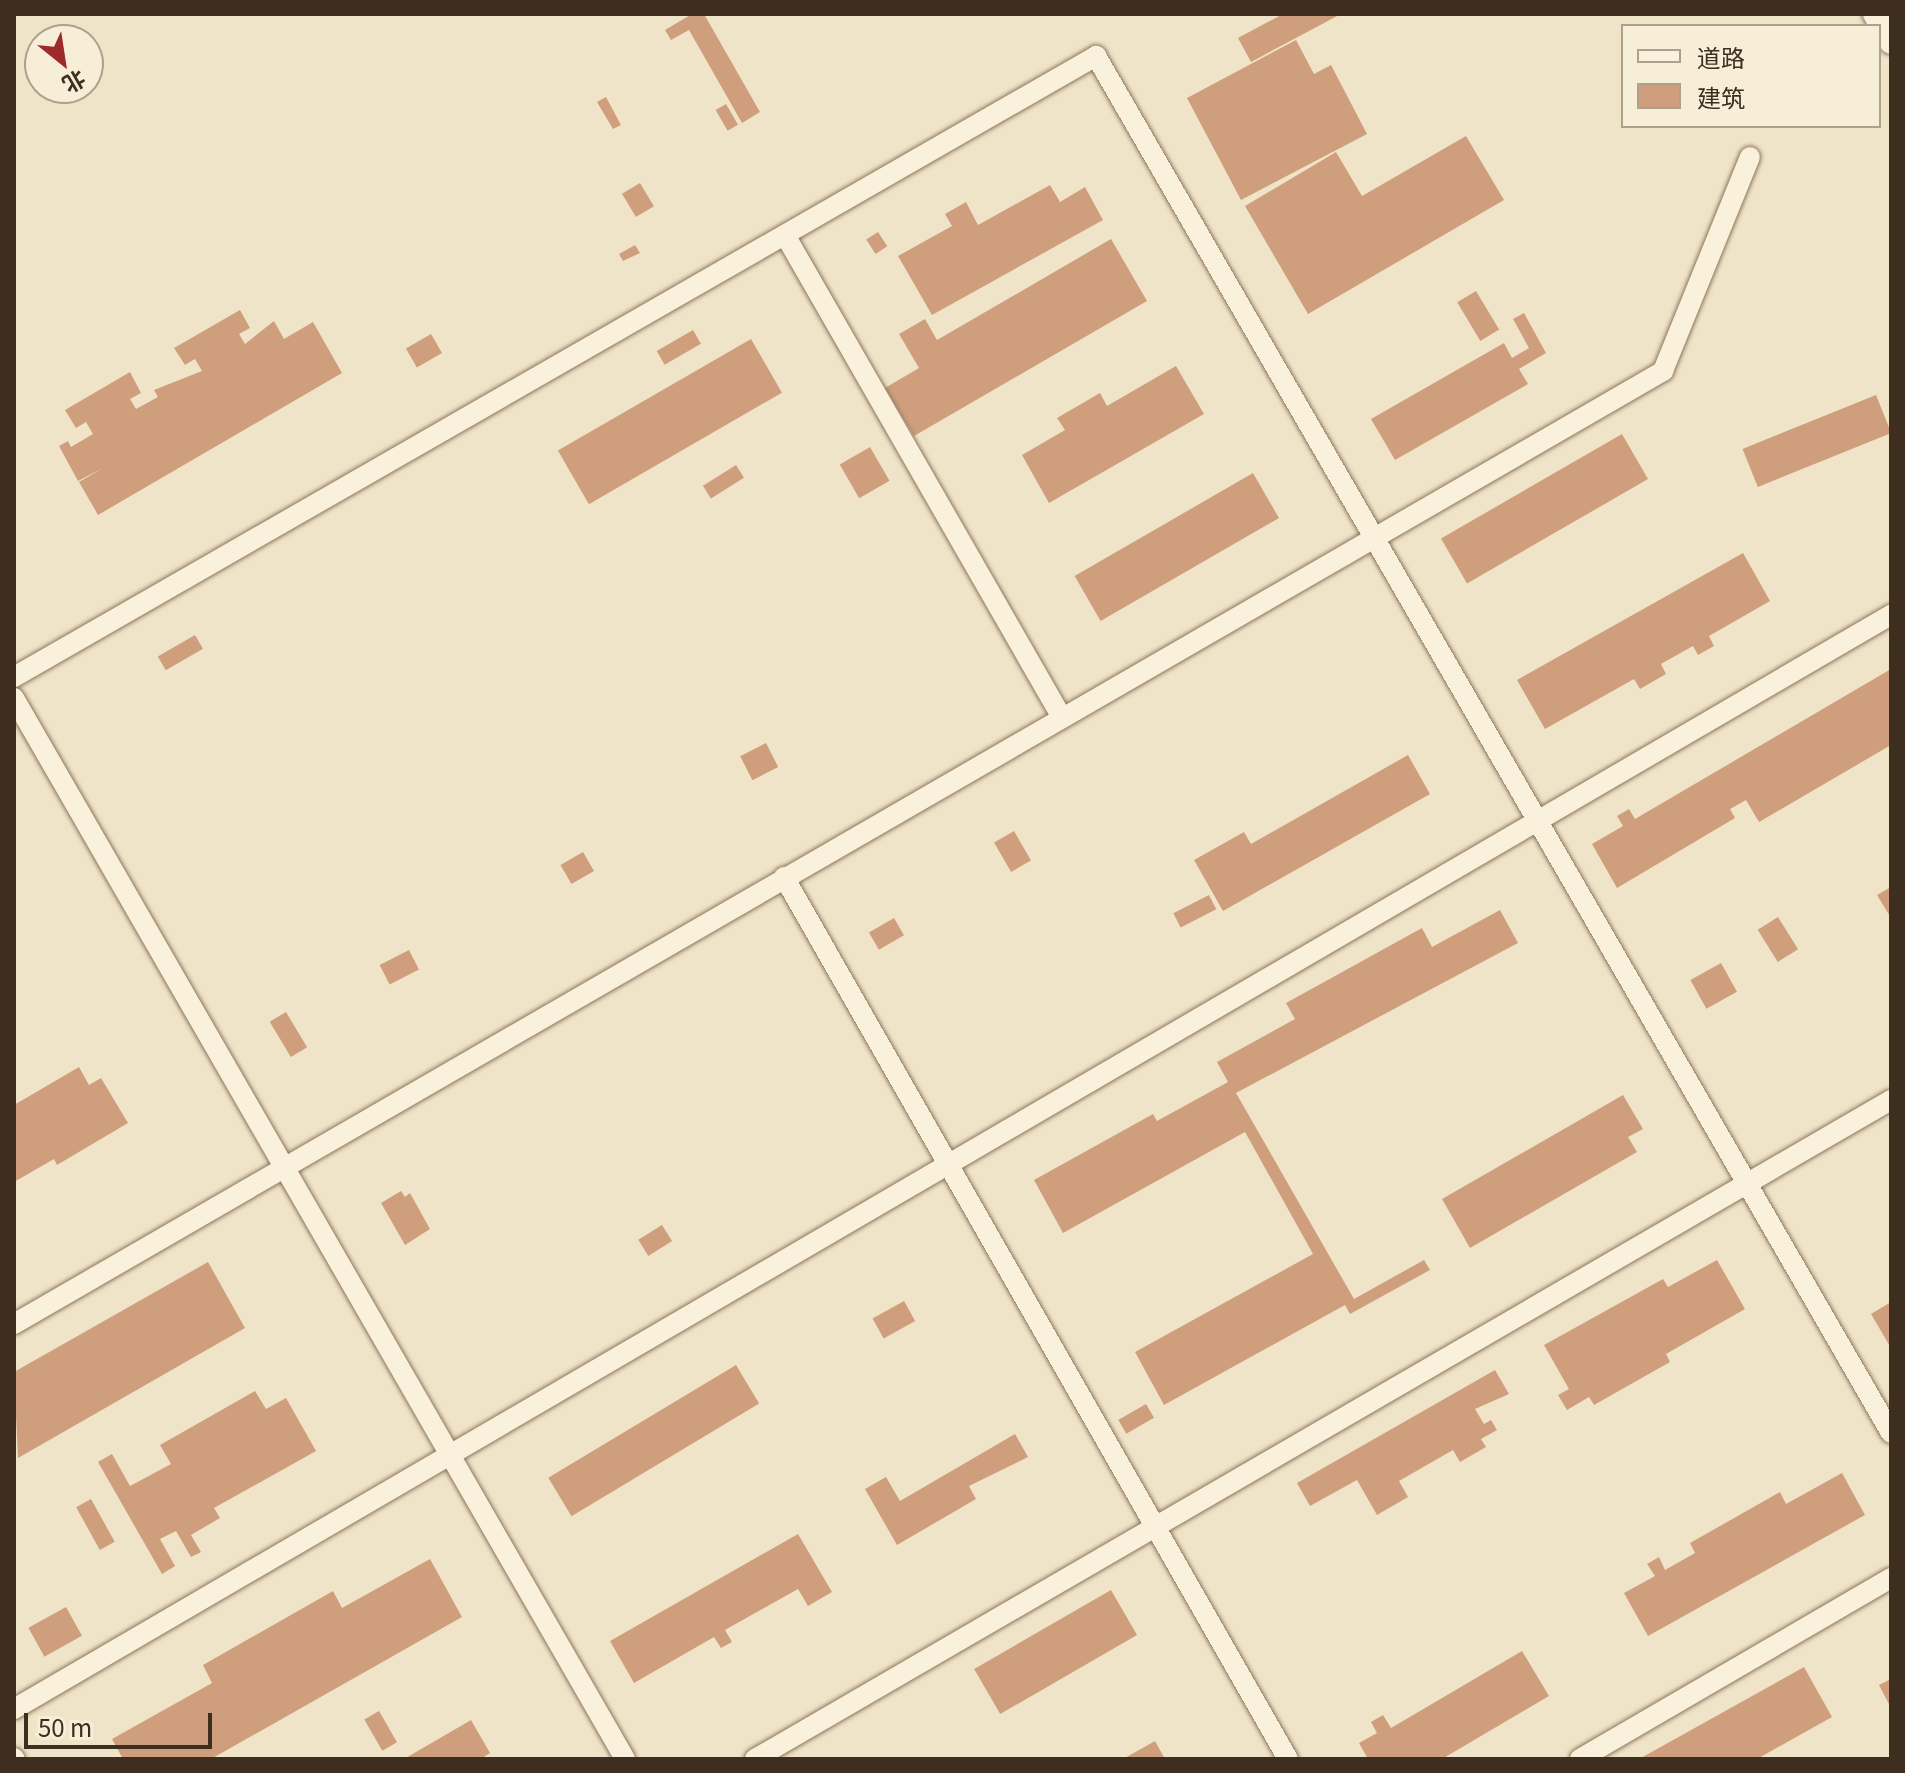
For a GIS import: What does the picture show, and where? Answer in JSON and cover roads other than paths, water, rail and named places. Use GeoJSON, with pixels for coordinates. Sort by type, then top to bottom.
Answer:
{"type":"FeatureCollection","features":[{"type":"Feature","properties":{"kind":"street"},"geometry":{"type":"LineString","coordinates":[[1881,24],[1891,42]]}},
{"type":"Feature","properties":{"kind":"street"},"geometry":{"type":"LineString","coordinates":[[14,677],[1096,56],[1891,1433]]}},
{"type":"Feature","properties":{"kind":"street"},"geometry":{"type":"LineString","coordinates":[[14,1324],[286,1170],[1061,716],[1663,371],[1750,157]]}},
{"type":"Feature","properties":{"kind":"street"},"geometry":{"type":"LineString","coordinates":[[785,235],[1061,716]]}},
{"type":"Feature","properties":{"kind":"street"},"geometry":{"type":"LineString","coordinates":[[14,1709],[1537,817],[1891,615]]}},
{"type":"Feature","properties":{"kind":"street"},"geometry":{"type":"LineString","coordinates":[[14,698],[625,1759]]}},
{"type":"Feature","properties":{"kind":"street"},"geometry":{"type":"LineString","coordinates":[[784,877],[944,1164],[1288,1759]]}},
{"type":"Feature","properties":{"kind":"street"},"geometry":{"type":"LineString","coordinates":[[755,1759],[1891,1100]]}},
{"type":"Feature","properties":{"kind":"street"},"geometry":{"type":"LineString","coordinates":[[1580,1759],[1891,1578]]}}]}
